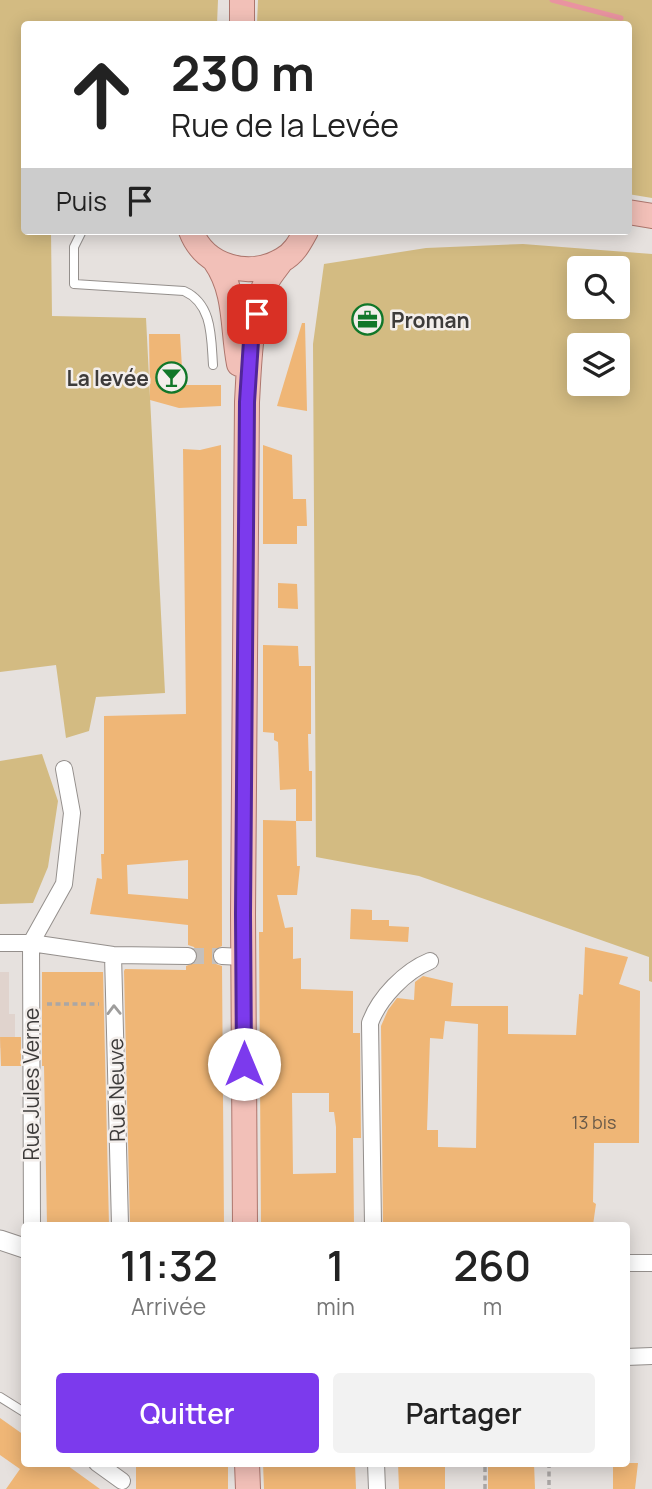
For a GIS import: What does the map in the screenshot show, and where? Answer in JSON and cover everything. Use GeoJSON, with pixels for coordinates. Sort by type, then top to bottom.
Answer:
{"type":"FeatureCollection","features":[{"type":"Feature","properties":{"kind":"main road"},"geometry":{"type":"LineString","coordinates":[[242,0],[242,21]]}},
{"type":"Feature","properties":{"kind":"main road"},"geometry":{"type":"LineString","coordinates":[[632,213],[652,216]]}},
{"type":"Feature","properties":{"kind":"main road"},"geometry":{"type":"LineString","coordinates":[[193,235],[202,250],[224,273],[233,302],[238,357],[247,402]]}},
{"type":"Feature","properties":{"kind":"main road"},"geometry":{"type":"LineString","coordinates":[[215,261],[231,268],[249,270],[267,267],[301,242]]}},
{"type":"Feature","properties":{"kind":"main road"},"geometry":{"type":"LineString","coordinates":[[245,1222],[232,956],[247,402],[251,341],[265,283],[301,242]]}},
{"type":"Feature","properties":{"kind":"main road"},"geometry":{"type":"LineString","coordinates":[[247,1467],[248,1489]]}},
{"type":"Feature","properties":{"kind":"street"},"geometry":{"type":"LineString","coordinates":[[31,943],[64,884],[72,813],[64,769]]}},
{"type":"Feature","properties":{"kind":"street"},"geometry":{"type":"LineString","coordinates":[[0,943],[31,943],[113,955],[188,956]]}},
{"type":"Feature","properties":{"kind":"street","name":"Rue Jules Verne"},"geometry":{"type":"LineString","coordinates":[[31,943],[32,1222]]}},
{"type":"Feature","properties":{"kind":"street","name":"Rue Neuve"},"geometry":{"type":"LineString","coordinates":[[113,955],[120,1222]]}},
{"type":"Feature","properties":{"kind":"street"},"geometry":{"type":"LineString","coordinates":[[373,1222],[370,1023],[375,1008],[385,997],[418,966],[430,961]]}},
{"type":"Feature","properties":{"kind":"street"},"geometry":{"type":"LineString","coordinates":[[0,1240],[21,1247]]}},
{"type":"Feature","properties":{"kind":"street"},"geometry":{"type":"LineString","coordinates":[[630,1263],[652,1263]]}},
{"type":"Feature","properties":{"kind":"street"},"geometry":{"type":"LineString","coordinates":[[630,1357],[652,1356]]}},
{"type":"Feature","properties":{"kind":"street"},"geometry":{"type":"LineString","coordinates":[[102,1467],[122,1485]]}},
{"type":"Feature","properties":{"kind":"street"},"geometry":{"type":"LineString","coordinates":[[122,1467],[122,1485]]}},
{"type":"Feature","properties":{"kind":"street"},"geometry":{"type":"LineString","coordinates":[[376,1467],[377,1489]]}},
{"type":"Feature","properties":{"kind":"lane"},"geometry":{"type":"LineString","coordinates":[[80,235],[74,247],[74,284],[184,291],[195,296],[209,322],[213,365]]}},
{"type":"Feature","properties":{"kind":"lane"},"geometry":{"type":"LineString","coordinates":[[0,1398],[21,1410]]}},
{"type":"Feature","properties":{"kind":"path"},"geometry":{"type":"LineString","coordinates":[[31,1005],[114,1003]]}},
{"type":"Feature","properties":{"kind":"path"},"geometry":{"type":"LineString","coordinates":[[485,1467],[485,1489]]}},
{"type":"Feature","properties":{"kind":"path"},"geometry":{"type":"LineString","coordinates":[[549,1467],[549,1489]]}},
{"type":"Feature","properties":{"kind":"shaded area"},"geometry":{"type":"Polygon","coordinates":[[[0,0],[218,0],[217,21],[21,21],[21,235],[51,235],[52,316],[146,318],[165,693],[96,697],[89,731],[66,738],[56,665],[0,672],[0,0]]]}},
{"type":"Feature","properties":{"kind":"shaded area"},"geometry":{"type":"Polygon","coordinates":[[[258,0],[652,0],[652,198],[632,195],[632,21],[257,21],[258,0]]]}},
{"type":"Feature","properties":{"kind":"shaded area"},"geometry":{"type":"Polygon","coordinates":[[[523,244],[652,254],[652,982],[649,981],[649,957],[419,876],[316,857],[313,344],[324,264],[426,248],[523,244]]]}},
{"type":"Feature","properties":{"kind":"shaded area"},"geometry":{"type":"Polygon","coordinates":[[[42,754],[58,801],[48,867],[33,903],[0,904],[0,761],[42,754]]]}},
{"type":"Feature","properties":{"kind":"shaded area"},"geometry":{"type":"Polygon","coordinates":[[[0,972],[9,972],[9,1014],[15,1014],[15,1037],[10,1037],[10,1048],[0,1048],[0,972]]]}},
{"type":"Feature","properties":{"kind":"building"},"geometry":{"type":"Polygon","coordinates":[[[302,323],[305,323],[307,411],[277,406],[302,323]]]}},
{"type":"Feature","properties":{"kind":"building"},"geometry":{"type":"Polygon","coordinates":[[[149,334],[180,334],[183,385],[221,385],[221,406],[179,408],[150,400],[149,334]]]}},
{"type":"Feature","properties":{"kind":"building"},"geometry":{"type":"Polygon","coordinates":[[[221,445],[222,946],[214,950],[212,956],[216,964],[222,966],[224,1222],[130,1222],[124,971],[186,970],[186,966],[197,962],[198,955],[194,947],[188,945],[188,925],[90,914],[97,878],[102,879],[101,854],[104,854],[104,716],[186,714],[183,449],[200,450],[221,445]],[[188,860],[127,865],[128,894],[188,899],[188,860]]]}},
{"type":"Feature","properties":{"kind":"building"},"geometry":{"type":"Polygon","coordinates":[[[263,445],[292,455],[293,499],[306,499],[307,526],[297,526],[297,544],[263,544],[263,445]]]}},
{"type":"Feature","properties":{"kind":"building"},"geometry":{"type":"Polygon","coordinates":[[[278,583],[297,584],[298,609],[278,608],[278,583]]]}},
{"type":"Feature","properties":{"kind":"building"},"geometry":{"type":"Polygon","coordinates":[[[263,645],[298,646],[299,666],[311,666],[311,734],[308,734],[309,771],[312,771],[312,821],[296,821],[296,789],[280,790],[278,742],[274,740],[274,733],[263,732],[263,645]]]}},
{"type":"Feature","properties":{"kind":"building"},"geometry":{"type":"Polygon","coordinates":[[[263,820],[296,821],[297,866],[300,866],[297,895],[277,895],[285,928],[293,927],[293,959],[301,958],[301,989],[353,991],[353,1033],[360,1033],[361,1138],[353,1138],[354,1222],[261,1222],[259,932],[263,932],[263,820]],[[292,1093],[293,1174],[336,1173],[336,1127],[334,1112],[329,1112],[329,1093],[292,1093]]]}},
{"type":"Feature","properties":{"kind":"building"},"geometry":{"type":"Polygon","coordinates":[[[351,909],[372,910],[372,920],[389,920],[389,926],[409,927],[408,942],[350,939],[351,909]]]}},
{"type":"Feature","properties":{"kind":"building"},"geometry":{"type":"Polygon","coordinates":[[[585,947],[628,957],[619,984],[640,991],[639,1143],[594,1143],[593,1202],[596,1204],[593,1222],[383,1222],[381,1026],[397,998],[414,1000],[415,982],[423,976],[453,983],[451,1006],[508,1006],[508,1034],[576,1035],[579,994],[583,995],[585,947]],[[445,1021],[443,1039],[430,1038],[427,1130],[438,1130],[438,1147],[476,1148],[478,1024],[445,1021]]]}},
{"type":"Feature","properties":{"kind":"building"},"geometry":{"type":"Polygon","coordinates":[[[42,972],[103,972],[109,1222],[47,1222],[42,972]]]}},
{"type":"Feature","properties":{"kind":"building"},"geometry":{"type":"Polygon","coordinates":[[[0,1037],[21,1037],[21,1066],[1,1066],[0,1037]]]}},
{"type":"Feature","properties":{"kind":"building"},"geometry":{"type":"Polygon","coordinates":[[[0,1418],[21,1433],[21,1467],[70,1467],[100,1489],[6,1489],[20,1469],[0,1455],[0,1418]]]}},
{"type":"Feature","properties":{"kind":"building"},"geometry":{"type":"Polygon","coordinates":[[[630,1463],[638,1463],[635,1489],[613,1489],[613,1467],[630,1467],[630,1463]]]}},
{"type":"Feature","properties":{"kind":"building"},"geometry":{"type":"Polygon","coordinates":[[[136,1467],[228,1467],[228,1489],[136,1489],[136,1467]]]}},
{"type":"Feature","properties":{"kind":"building"},"geometry":{"type":"Polygon","coordinates":[[[263,1467],[355,1467],[356,1489],[264,1489],[263,1467]]]}},
{"type":"Feature","properties":{"kind":"building"},"geometry":{"type":"Polygon","coordinates":[[[398,1467],[445,1467],[445,1489],[399,1489],[398,1467]]]}},
{"type":"Feature","properties":{"kind":"building"},"geometry":{"type":"Polygon","coordinates":[[[488,1467],[534,1467],[535,1489],[488,1489],[488,1467]]]}},
{"type":"Feature","properties":{"kind":"waterway"},"geometry":{"type":"LineString","coordinates":[[552,0],[621,18]]}},
{"type":"Feature","properties":{"kind":"tunnel"},"geometry":{"type":"LineString","coordinates":[[188,956],[222,956]]}},
{"type":"Feature","properties":{"kind":"place","name":"Proman"},"geometry":{"type":"Point","coordinates":[368,320]}},
{"type":"Feature","properties":{"kind":"place","name":"La levée"},"geometry":{"type":"Point","coordinates":[172,378]}},
{"type":"Feature","properties":{"kind":"route"},"geometry":{"type":"LineString","coordinates":[[244,1064],[247,402],[251,341],[257,314]]}}]}
